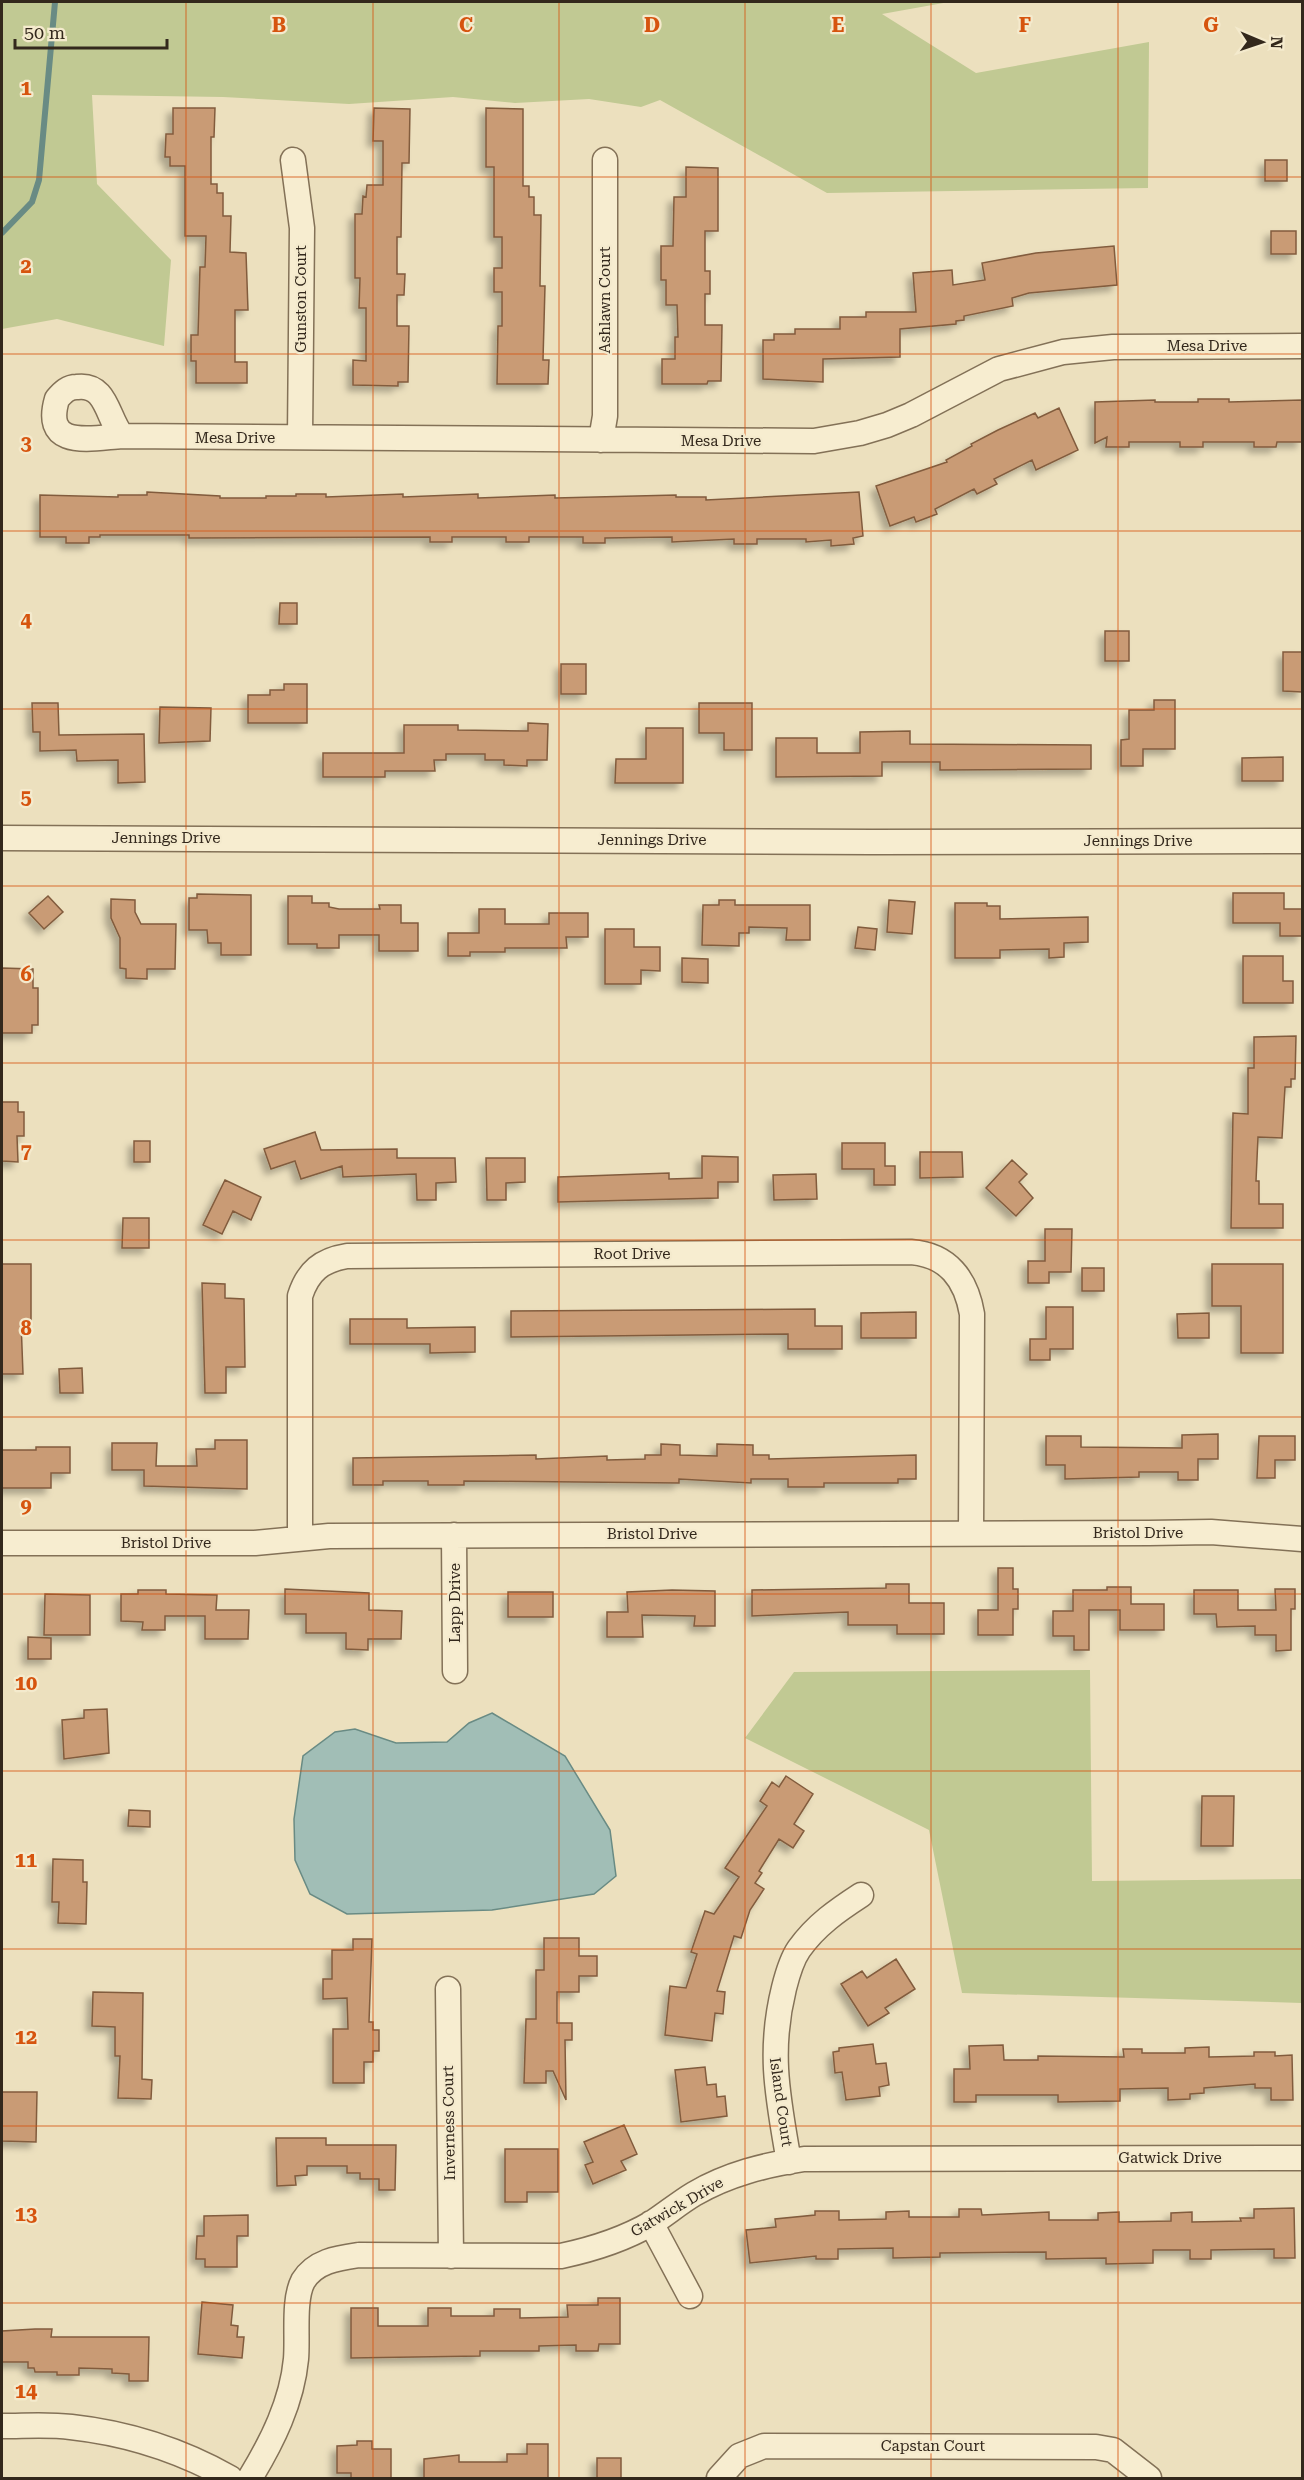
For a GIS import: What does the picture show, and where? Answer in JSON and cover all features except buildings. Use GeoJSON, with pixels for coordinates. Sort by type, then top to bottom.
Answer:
{"type":"FeatureCollection","features":[{"type":"Feature","properties":{"kind":"street","name":"Gunston Court"},"geometry":{"type":"LineString","coordinates":[[293,160],[302,228],[300,437]]}},
{"type":"Feature","properties":{"kind":"street","name":"Ashlawn Court"},"geometry":{"type":"LineString","coordinates":[[601,440],[605,416],[605,160]]}},
{"type":"Feature","properties":{"kind":"street","name":"Mesa Drive"},"geometry":{"type":"LineString","coordinates":[[122,436],[794,442],[835,439],[895,422],[999,369],[1051,354],[1113,347],[1302,346]]}},
{"type":"Feature","properties":{"kind":"street","name":"Jennings Drive"},"geometry":{"type":"LineString","coordinates":[[2,838],[1302,841]]}},
{"type":"Feature","properties":{"kind":"street","name":"Root Drive"},"geometry":{"type":"LineString","coordinates":[[300,1539],[300,1296],[311,1273],[323,1263],[347,1256],[899,1252],[934,1256],[949,1264],[959,1278],[969,1298],[972,1314],[971,1533]]}},
{"type":"Feature","properties":{"kind":"street","name":"Bristol Drive"},"geometry":{"type":"LineString","coordinates":[[2,1543],[255,1543],[300,1539],[454,1535],[971,1533],[1211,1533],[1302,1539]]}},
{"type":"Feature","properties":{"kind":"street","name":"Lapp Drive"},"geometry":{"type":"LineString","coordinates":[[454,1535],[455,1671]]}},
{"type":"Feature","properties":{"kind":"street","name":"Island Court"},"geometry":{"type":"LineString","coordinates":[[789,2162],[774,2050],[777,2017],[786,1981],[797,1951],[819,1925],[861,1895]]}},
{"type":"Feature","properties":{"kind":"street","name":"Inverness Court"},"geometry":{"type":"LineString","coordinates":[[448,1989],[451,2256]]}},
{"type":"Feature","properties":{"kind":"street","name":"Gatwick Drive"},"geometry":{"type":"LineString","coordinates":[[250,2478],[276,2431],[286,2404],[296,2360],[297,2310],[303,2282],[317,2266],[339,2258],[359,2255],[561,2256],[616,2241],[651,2223],[694,2194],[729,2177],[763,2166],[827,2158],[1302,2158]]}},
{"type":"Feature","properties":{"kind":"street"},"geometry":{"type":"LineString","coordinates":[[651,2223],[690,2296]]}},
{"type":"Feature","properties":{"kind":"street"},"geometry":{"type":"LineString","coordinates":[[2,2426],[72,2427],[100,2433],[176,2452],[230,2478]]}},
{"type":"Feature","properties":{"kind":"street","name":"Capstan Court"},"geometry":{"type":"LineString","coordinates":[[719,2478],[739,2456],[764,2446],[800,2446],[1096,2447],[1113,2450],[1149,2478]]}},
{"type":"Feature","properties":{"kind":"green space"},"geometry":{"type":"Polygon","coordinates":[[[2,2],[949,2],[882,14],[976,73],[1149,42],[1148,188],[827,193],[660,100],[641,107],[589,99],[515,103],[453,97],[349,104],[223,97],[92,95],[97,184],[171,260],[164,346],[57,319],[2,329],[2,2]]]}},
{"type":"Feature","properties":{"kind":"green space"},"geometry":{"type":"Polygon","coordinates":[[[1090,1670],[1092,1881],[1302,1879],[1302,2003],[962,1993],[929,1830],[745,1738],[794,1672],[1090,1670]]]}},
{"type":"Feature","properties":{"kind":"water"},"geometry":{"type":"Polygon","coordinates":[[[492,1713],[565,1756],[610,1830],[616,1876],[594,1894],[492,1910],[347,1914],[310,1894],[295,1860],[294,1819],[303,1756],[335,1732],[355,1729],[396,1743],[447,1742],[469,1723],[492,1713]]]}},
{"type":"Feature","properties":{"kind":"waterway"},"geometry":{"type":"LineString","coordinates":[[2,233],[32,202],[39,180],[55,2]]}}]}
